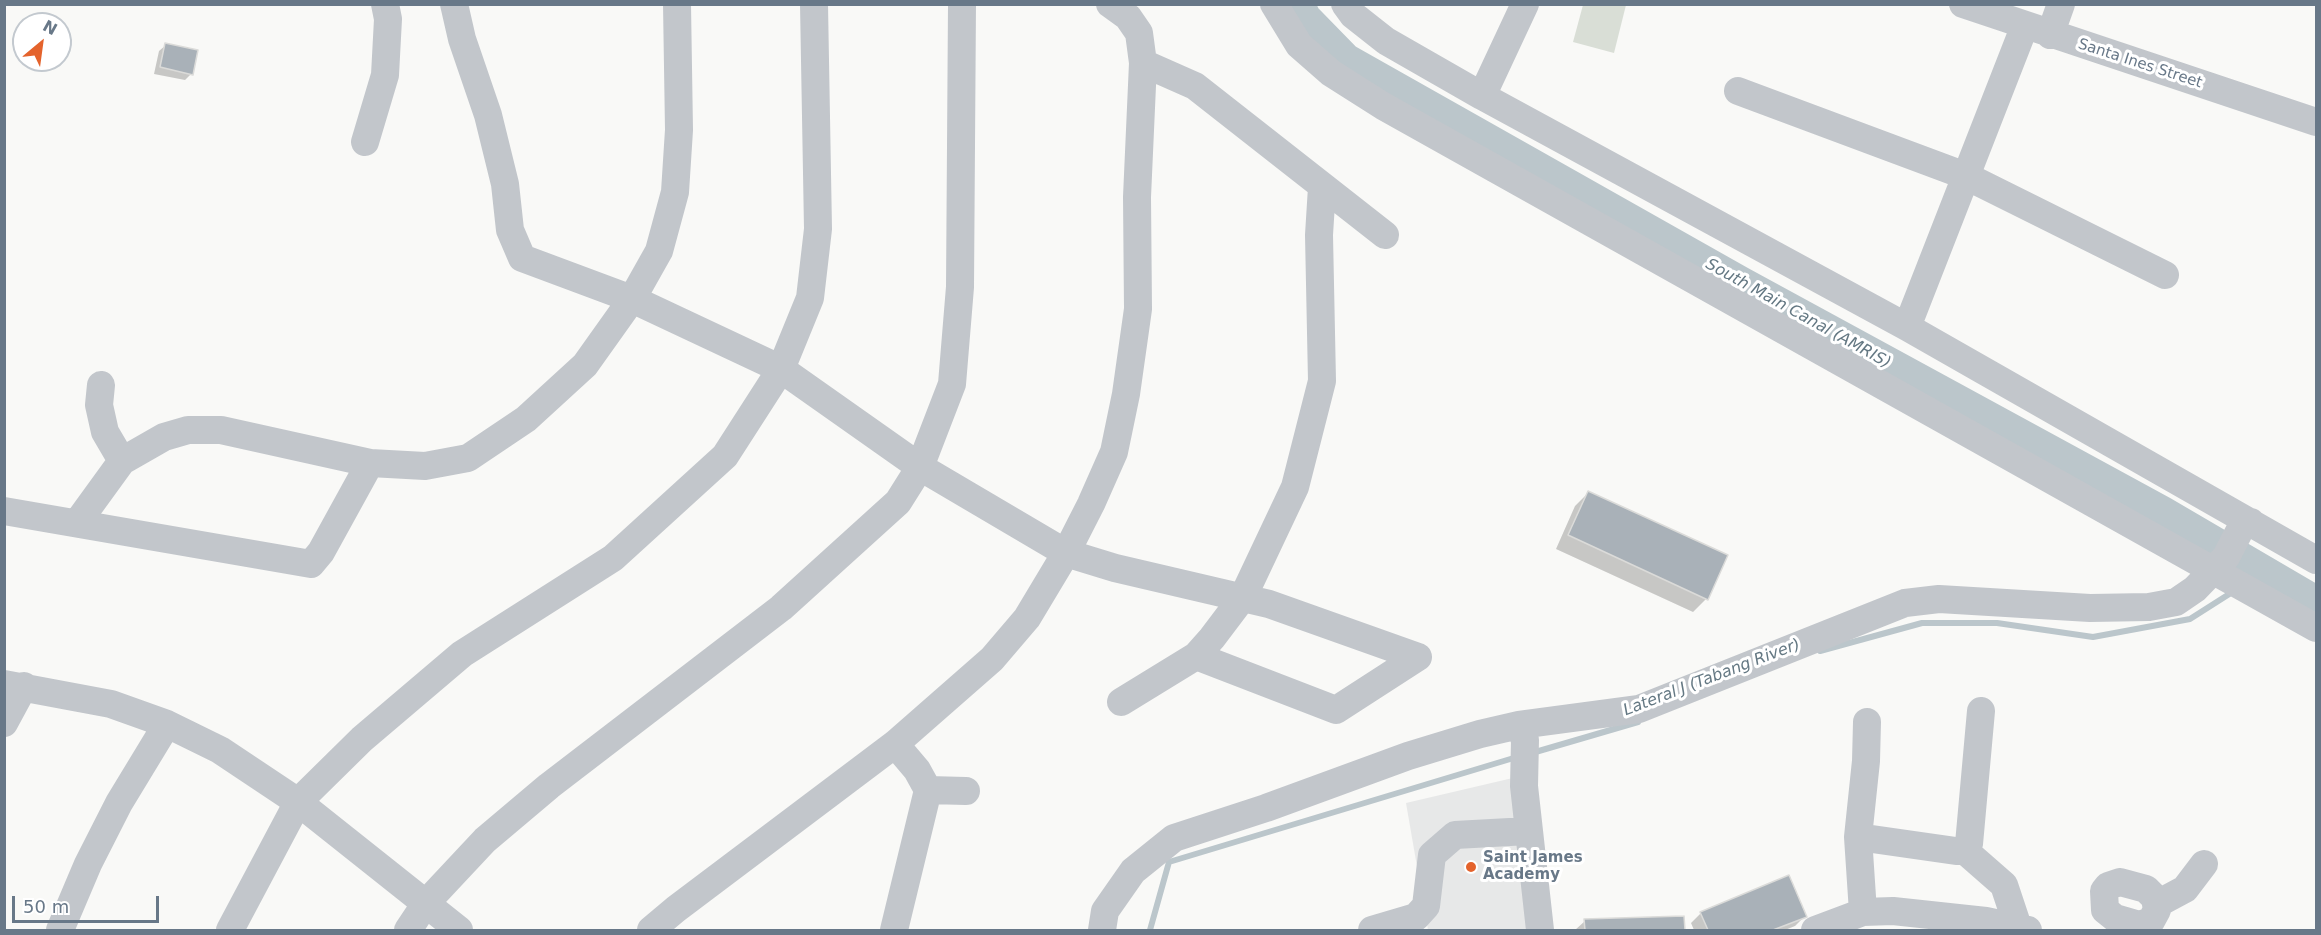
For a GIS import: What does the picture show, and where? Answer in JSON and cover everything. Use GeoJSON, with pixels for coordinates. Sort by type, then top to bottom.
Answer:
{"type":"FeatureCollection","features":[{"type":"Feature","properties":{"kind":"street"},"geometry":{"type":"LineString","coordinates":[[365,142],[385,75],[388,19],[386,4]]}},
{"type":"Feature","properties":{"kind":"street"},"geometry":{"type":"LineString","coordinates":[[454,4],[462,39],[488,115],[505,184],[510,230],[522,258],[632,299],[781,369],[920,467],[1066,553],[1125,571],[1244,597],[1418,657],[1335,718],[1196,656]]}},
{"type":"Feature","properties":{"kind":"street"},"geometry":{"type":"LineString","coordinates":[[77,523],[122,461],[164,437],[188,430],[221,430],[370,463],[425,466],[468,458],[526,419],[585,365],[632,299],[659,251],[675,192],[679,130],[677,4]]}},
{"type":"Feature","properties":{"kind":"street"},"geometry":{"type":"LineString","coordinates":[[230,930],[298,802],[362,739],[462,654],[613,558],[724,456],[781,369],[810,298],[818,229],[814,4]]}},
{"type":"Feature","properties":{"kind":"street"},"geometry":{"type":"LineString","coordinates":[[408,930],[426,903],[485,840],[549,786],[781,608],[868,532],[898,502],[920,467],[952,384],[960,287],[962,4]]}},
{"type":"Feature","properties":{"kind":"street"},"geometry":{"type":"LineString","coordinates":[[651,930],[895,744],[992,659],[1027,618],[1066,553],[1114,452],[1126,394],[1138,309],[1137,197],[1143,63],[1139,33],[1128,17],[1110,4]]}},
{"type":"Feature","properties":{"kind":"street"},"geometry":{"type":"LineString","coordinates":[[1274,4],[1299,45],[1331,73],[1383,106],[2231,574],[2316,628]]}},
{"type":"Feature","properties":{"kind":"street"},"geometry":{"type":"LineString","coordinates":[[1345,4],[1353,15],[1386,41],[1482,96],[1907,327],[2246,524],[2316,560]]}},
{"type":"Feature","properties":{"kind":"street"},"geometry":{"type":"LineString","coordinates":[[1482,96],[1525,4]]}},
{"type":"Feature","properties":{"kind":"street","name":"Santa Ines Street"},"geometry":{"type":"LineString","coordinates":[[1963,4],[2316,122]]}},
{"type":"Feature","properties":{"kind":"street"},"geometry":{"type":"LineString","coordinates":[[1907,327],[1966,176],[2037,30],[2061,4]]}},
{"type":"Feature","properties":{"kind":"street"},"geometry":{"type":"LineString","coordinates":[[1143,63],[1195,86],[1385,235]]}},
{"type":"Feature","properties":{"kind":"street"},"geometry":{"type":"LineString","coordinates":[[1738,91],[1966,176],[2165,275]]}},
{"type":"Feature","properties":{"kind":"street"},"geometry":{"type":"LineString","coordinates":[[1121,702],[1196,656],[1244,597],[1295,487],[1322,381],[1319,235],[1322,187]]}},
{"type":"Feature","properties":{"kind":"street"},"geometry":{"type":"LineString","coordinates":[[101,386],[99,405],[105,432],[122,461]]}},
{"type":"Feature","properties":{"kind":"street"},"geometry":{"type":"LineString","coordinates":[[4,511],[311,564],[321,552],[370,463]]}},
{"type":"Feature","properties":{"kind":"street"},"geometry":{"type":"LineString","coordinates":[[2231,574],[2246,524]]}},
{"type":"Feature","properties":{"kind":"street"},"geometry":{"type":"LineString","coordinates":[[1102,930],[1105,912],[1133,871],[1174,838],[1266,808],[1408,756],[1480,734],[1522,733],[1639,709],[1905,603],[1939,599],[2090,608],[2149,608],[2176,602],[2195,589],[2231,574]]}},
{"type":"Feature","properties":{"kind":"street"},"geometry":{"type":"LineString","coordinates":[[4,723],[14,685],[111,704],[167,724],[220,750],[298,802],[459,930]]}},
{"type":"Feature","properties":{"kind":"street"},"geometry":{"type":"LineString","coordinates":[[1858,837],[1956,851],[1964,850],[1969,844],[1982,711]]}},
{"type":"Feature","properties":{"kind":"street"},"geometry":{"type":"LineString","coordinates":[[1863,912],[1858,837],[1866,761],[1867,722]]}},
{"type":"Feature","properties":{"kind":"street"},"geometry":{"type":"LineString","coordinates":[[60,930],[88,864],[118,803],[167,724]]}},
{"type":"Feature","properties":{"kind":"street"},"geometry":{"type":"LineString","coordinates":[[1522,733],[1528,831],[1540,930]]}},
{"type":"Feature","properties":{"kind":"street"},"geometry":{"type":"LineString","coordinates":[[894,930],[928,790],[917,770],[895,744]]}},
{"type":"Feature","properties":{"kind":"street"},"geometry":{"type":"LineString","coordinates":[[928,790],[966,790]]}},
{"type":"Feature","properties":{"kind":"street"},"geometry":{"type":"LineString","coordinates":[[1372,930],[1416,917],[1421,912],[1426,906],[1432,855],[1455,835],[1528,831]]}},
{"type":"Feature","properties":{"kind":"street"},"geometry":{"type":"LineString","coordinates":[[1815,930],[1863,912],[1933,913],[1985,926],[2023,929],[2004,885],[1964,850]]}},
{"type":"Feature","properties":{"kind":"street"},"geometry":{"type":"LineString","coordinates":[[2158,918],[2204,864]]}},
{"type":"Feature","properties":{"kind":"shaded area"},"geometry":{"type":"Polygon","coordinates":[[[1583,5],[1626,5],[1614,53],[1573,42],[1583,5]]]}},
{"type":"Feature","properties":{"kind":"shaded area","name":"Saint James Academy"},"geometry":{"type":"Polygon","coordinates":[[[1517,777],[1530,930],[1428,930],[1406,803],[1517,777]]]}},
{"type":"Feature","properties":{"kind":"building"},"geometry":{"type":"Polygon","coordinates":[[[165,43],[198,50],[193,75],[160,67],[165,43]]]}},
{"type":"Feature","properties":{"kind":"building"},"geometry":{"type":"Polygon","coordinates":[[[1588,491],[1728,555],[1708,600],[1568,535],[1588,491]]]}},
{"type":"Feature","properties":{"kind":"building"},"geometry":{"type":"Polygon","coordinates":[[[1789,875],[1807,917],[1773,930],[1708,930],[1700,912],[1789,875]]]}},
{"type":"Feature","properties":{"kind":"building"},"geometry":{"type":"Polygon","coordinates":[[[1684,916],[1685,930],[1585,930],[1584,919],[1684,916]]]}},
{"type":"Feature","properties":{"kind":"waterway","name":"South Main Canal (AMRIS)"},"geometry":{"type":"LineString","coordinates":[[1298,4],[1304,18],[1345,60],[1740,283],[2162,513],[2316,603]]}},
{"type":"Feature","properties":{"kind":"waterway","name":"Lateral J (Tabang River)"},"geometry":{"type":"LineString","coordinates":[[2250,581],[2264,572]]}},
{"type":"Feature","properties":{"kind":"waterway","name":"Lateral J (Tabang River)"},"geometry":{"type":"LineString","coordinates":[[1820,651],[1922,623],[1997,623],[2093,637],[2190,619],[2234,591]]}},
{"type":"Feature","properties":{"kind":"waterway","name":"Lateral J (Tabang River)"},"geometry":{"type":"LineString","coordinates":[[1532,753],[1638,722]]}},
{"type":"Feature","properties":{"kind":"waterway","name":"Lateral J (Tabang River)"},"geometry":{"type":"LineString","coordinates":[[1150,930],[1169,862],[1517,757]]}},
{"type":"Feature","properties":{"kind":"place","name":"Saint James Academy"},"geometry":{"type":"Point","coordinates":[1471,867]}}]}
